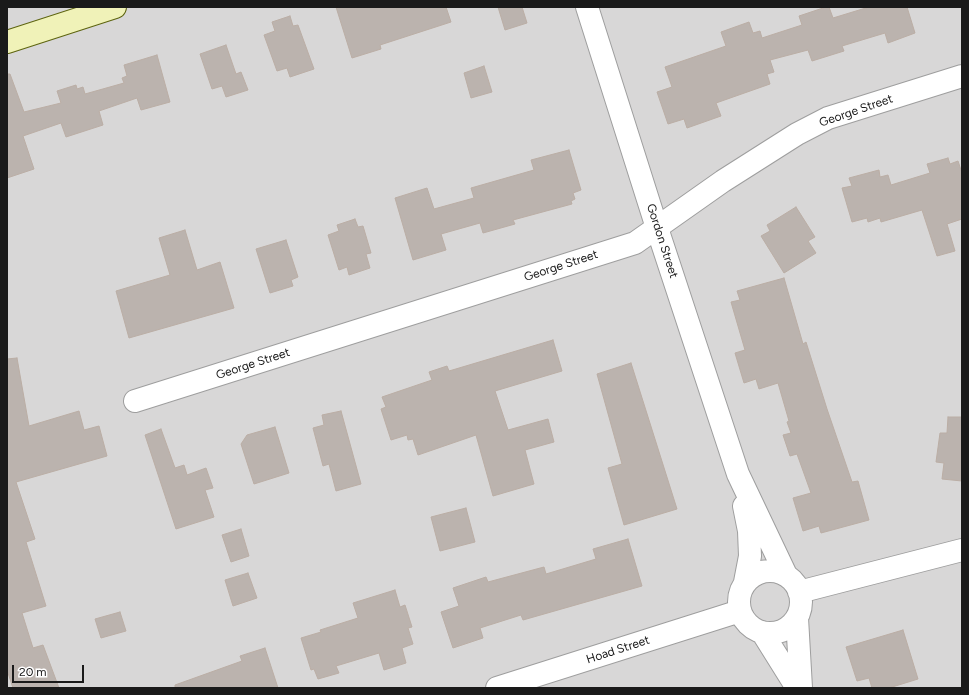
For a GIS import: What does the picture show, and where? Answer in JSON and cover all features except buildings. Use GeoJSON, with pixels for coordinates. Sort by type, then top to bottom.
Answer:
{"type":"FeatureCollection","features":[{"type":"Feature","properties":{"kind":"street"},"geometry":{"type":"LineString","coordinates":[[7,42],[115,7]]}},
{"type":"Feature","properties":{"kind":"street","name":"Gordon Street"},"geometry":{"type":"LineString","coordinates":[[587,7],[657,228],[738,474],[786,575]]}},
{"type":"Feature","properties":{"kind":"street","name":"George Street"},"geometry":{"type":"LineString","coordinates":[[135,401],[635,243],[723,181],[797,134],[828,118],[962,76]]}},
{"type":"Feature","properties":{"kind":"street","name":"Gordon Street"},"geometry":{"type":"LineString","coordinates":[[738,474],[749,531],[750,556],[745,582]]}},
{"type":"Feature","properties":{"kind":"street"},"geometry":{"type":"LineString","coordinates":[[799,592],[962,550]]}},
{"type":"Feature","properties":{"kind":"street"},"geometry":{"type":"LineString","coordinates":[[797,618],[791,626],[782,631],[772,633],[756,630],[746,622],[740,611],[740,593],[745,582],[760,572],[777,572],[786,575],[796,584],[801,604],[797,618],[801,688]]}},
{"type":"Feature","properties":{"kind":"street","name":"Hoad Street"},"geometry":{"type":"LineString","coordinates":[[497,688],[740,611]]}},
{"type":"Feature","properties":{"kind":"street"},"geometry":{"type":"LineString","coordinates":[[762,632],[797,688]]}},
{"type":"Feature","properties":{"kind":"shaded area"},"geometry":{"type":"Polygon","coordinates":[[[7,7],[962,7],[962,688],[7,688],[7,7]]]}}]}
